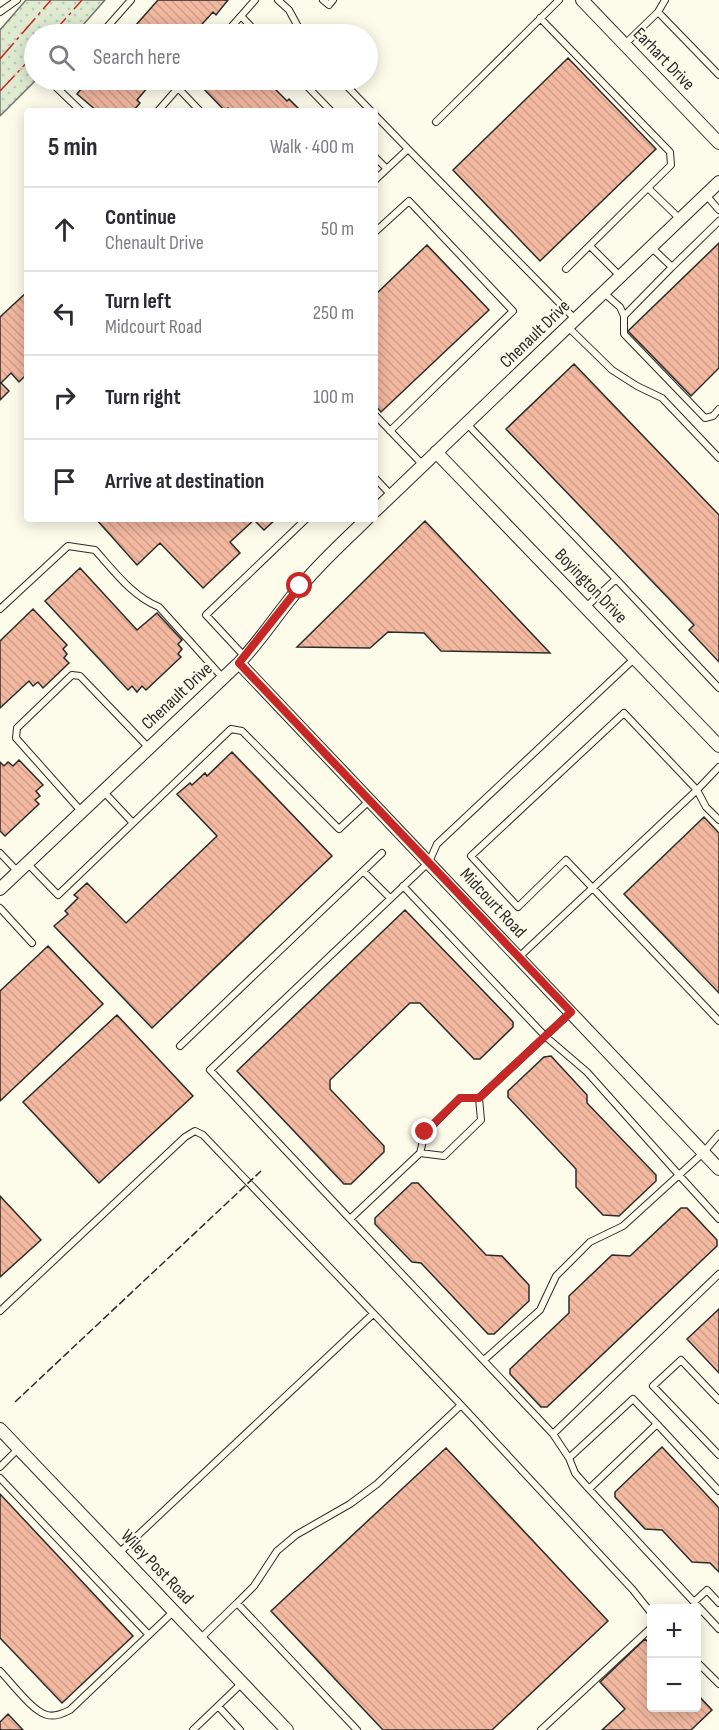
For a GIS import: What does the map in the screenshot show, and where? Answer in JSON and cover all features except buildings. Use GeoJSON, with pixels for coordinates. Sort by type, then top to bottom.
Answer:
{"type":"FeatureCollection","features":[{"type":"Feature","properties":{"kind":"street","name":"Earhart Drive"},"geometry":{"type":"LineString","coordinates":[[587,2],[719,143]]}},
{"type":"Feature","properties":{"kind":"street","name":"Chenault Drive"},"geometry":{"type":"LineString","coordinates":[[378,508],[719,182]]}},
{"type":"Feature","properties":{"kind":"street","name":"Boyington Drive"},"geometry":{"type":"LineString","coordinates":[[436,452],[719,746]]}},
{"type":"Feature","properties":{"kind":"street","name":"Chenault Drive"},"geometry":{"type":"LineString","coordinates":[[0,889],[242,660],[300,586],[362,522]]}},
{"type":"Feature","properties":{"kind":"street","name":"Midcourt Road"},"geometry":{"type":"LineString","coordinates":[[242,660],[370,800],[719,1169]]}},
{"type":"Feature","properties":{"kind":"street","name":"Wiley Post Road"},"geometry":{"type":"LineString","coordinates":[[0,1429],[287,1730]]}},
{"type":"Feature","properties":{"kind":"lane"},"geometry":{"type":"LineString","coordinates":[[0,12],[16,0]]}},
{"type":"Feature","properties":{"kind":"lane"},"geometry":{"type":"LineString","coordinates":[[110,24],[131,0]]}},
{"type":"Feature","properties":{"kind":"lane"},"geometry":{"type":"LineString","coordinates":[[233,24],[255,0]]}},
{"type":"Feature","properties":{"kind":"lane"},"geometry":{"type":"LineString","coordinates":[[278,0],[289,10],[297,24]]}},
{"type":"Feature","properties":{"kind":"lane"},"geometry":{"type":"LineString","coordinates":[[323,0],[328,5],[333,0]]}},
{"type":"Feature","properties":{"kind":"lane"},"geometry":{"type":"LineString","coordinates":[[436,122],[559,0]]}},
{"type":"Feature","properties":{"kind":"lane"},"geometry":{"type":"LineString","coordinates":[[625,44],[658,12],[665,0]]}},
{"type":"Feature","properties":{"kind":"lane"},"geometry":{"type":"LineString","coordinates":[[658,12],[719,75]]}},
{"type":"Feature","properties":{"kind":"lane"},"geometry":{"type":"LineString","coordinates":[[240,16],[248,24]]}},
{"type":"Feature","properties":{"kind":"lane"},"geometry":{"type":"LineString","coordinates":[[540,18],[670,152],[671,165],[566,269]]}},
{"type":"Feature","properties":{"kind":"lane"},"geometry":{"type":"LineString","coordinates":[[59,90],[78,108]]}},
{"type":"Feature","properties":{"kind":"lane"},"geometry":{"type":"LineString","coordinates":[[161,108],[176,90]]}},
{"type":"Feature","properties":{"kind":"lane"},"geometry":{"type":"LineString","coordinates":[[180,90],[197,108]]}},
{"type":"Feature","properties":{"kind":"lane"},"geometry":{"type":"LineString","coordinates":[[311,90],[328,108]]}},
{"type":"Feature","properties":{"kind":"lane"},"geometry":{"type":"LineString","coordinates":[[351,90],[368,108]]}},
{"type":"Feature","properties":{"kind":"lane"},"geometry":{"type":"LineString","coordinates":[[378,118],[572,323],[612,370],[662,398],[719,458]]}},
{"type":"Feature","properties":{"kind":"lane"},"geometry":{"type":"LineString","coordinates":[[378,177],[408,149]]}},
{"type":"Feature","properties":{"kind":"lane"},"geometry":{"type":"LineString","coordinates":[[378,160],[387,169]]}},
{"type":"Feature","properties":{"kind":"lane"},"geometry":{"type":"LineString","coordinates":[[648,188],[680,219]]}},
{"type":"Feature","properties":{"kind":"lane"},"geometry":{"type":"LineString","coordinates":[[706,195],[719,210]]}},
{"type":"Feature","properties":{"kind":"lane"},"geometry":{"type":"LineString","coordinates":[[378,229],[409,201],[513,311],[390,431]]}},
{"type":"Feature","properties":{"kind":"lane"},"geometry":{"type":"LineString","coordinates":[[624,316],[719,221]]}},
{"type":"Feature","properties":{"kind":"lane"},"geometry":{"type":"LineString","coordinates":[[590,246],[620,276]]}},
{"type":"Feature","properties":{"kind":"lane"},"geometry":{"type":"LineString","coordinates":[[651,248],[672,267]]}},
{"type":"Feature","properties":{"kind":"lane"},"geometry":{"type":"LineString","coordinates":[[604,293],[620,308],[624,316],[624,334],[705,418],[713,416],[719,410]]}},
{"type":"Feature","properties":{"kind":"lane"},"geometry":{"type":"LineString","coordinates":[[378,418],[423,465]]}},
{"type":"Feature","properties":{"kind":"lane"},"geometry":{"type":"LineString","coordinates":[[466,423],[719,688]]}},
{"type":"Feature","properties":{"kind":"lane"},"geometry":{"type":"LineString","coordinates":[[378,481],[392,495]]}},
{"type":"Feature","properties":{"kind":"lane"},"geometry":{"type":"LineString","coordinates":[[242,660],[206,615],[303,522]]}},
{"type":"Feature","properties":{"kind":"lane"},"geometry":{"type":"LineString","coordinates":[[0,609],[68,546],[95,550],[133,591],[149,603],[159,607],[223,678]]}},
{"type":"Feature","properties":{"kind":"lane"},"geometry":{"type":"LineString","coordinates":[[586,607],[616,579]]}},
{"type":"Feature","properties":{"kind":"lane"},"geometry":{"type":"LineString","coordinates":[[634,658],[437,844],[429,862],[210,1070],[553,1434],[569,1458],[575,1473],[719,1629]]}},
{"type":"Feature","properties":{"kind":"lane"},"geometry":{"type":"LineString","coordinates":[[81,811],[16,738],[17,728],[72,675],[80,676],[149,748]]}},
{"type":"Feature","properties":{"kind":"lane"},"geometry":{"type":"LineString","coordinates":[[719,820],[706,807],[697,790],[624,712],[471,856],[518,907],[566,860],[719,1021]]}},
{"type":"Feature","properties":{"kind":"lane"},"geometry":{"type":"LineString","coordinates":[[0,852],[58,895],[231,729],[242,731],[339,829],[370,800]]}},
{"type":"Feature","properties":{"kind":"lane"},"geometry":{"type":"LineString","coordinates":[[519,957],[719,767]]}},
{"type":"Feature","properties":{"kind":"lane"},"geometry":{"type":"LineString","coordinates":[[103,791],[133,823]]}},
{"type":"Feature","properties":{"kind":"lane"},"geometry":{"type":"LineString","coordinates":[[180,1046],[382,853]]}},
{"type":"Feature","properties":{"kind":"lane"},"geometry":{"type":"LineString","coordinates":[[363,871],[390,898]]}},
{"type":"Feature","properties":{"kind":"lane"},"geometry":{"type":"LineString","coordinates":[[403,886],[545,1036],[587,1072],[719,1219]]}},
{"type":"Feature","properties":{"kind":"lane"},"geometry":{"type":"LineString","coordinates":[[0,908],[33,943]]}},
{"type":"Feature","properties":{"kind":"lane"},"geometry":{"type":"LineString","coordinates":[[350,1219],[420,1153],[425,1132],[460,1098],[479,1098],[571,1012]]}},
{"type":"Feature","properties":{"kind":"lane"},"geometry":{"type":"LineString","coordinates":[[420,1153],[444,1156],[481,1120],[479,1098]]}},
{"type":"Feature","properties":{"kind":"lane"},"geometry":{"type":"LineString","coordinates":[[0,1311],[185,1137],[195,1131],[203,1135],[461,1405],[633,1590],[647,1609]]}},
{"type":"Feature","properties":{"kind":"lane"},"geometry":{"type":"LineString","coordinates":[[484,1360],[540,1310],[556,1276],[590,1242],[622,1226],[704,1153],[719,1134]]}},
{"type":"Feature","properties":{"kind":"lane"},"geometry":{"type":"LineString","coordinates":[[553,1434],[719,1274]]}},
{"type":"Feature","properties":{"kind":"lane"},"geometry":{"type":"LineString","coordinates":[[119,1553],[373,1314]]}},
{"type":"Feature","properties":{"kind":"lane"},"geometry":{"type":"LineString","coordinates":[[719,1400],[681,1360],[653,1386],[719,1455]]}},
{"type":"Feature","properties":{"kind":"lane"},"geometry":{"type":"LineString","coordinates":[[569,1458],[633,1399],[719,1491]]}},
{"type":"Feature","properties":{"kind":"lane"},"geometry":{"type":"LineString","coordinates":[[201,1638],[254,1586],[277,1551],[296,1535],[350,1504],[377,1484],[461,1405]]}},
{"type":"Feature","properties":{"kind":"lane"},"geometry":{"type":"LineString","coordinates":[[589,1489],[657,1424]]}},
{"type":"Feature","properties":{"kind":"lane"},"geometry":{"type":"LineString","coordinates":[[0,1467],[19,1449]]}},
{"type":"Feature","properties":{"kind":"lane"},"geometry":{"type":"LineString","coordinates":[[0,1478],[149,1635]]}},
{"type":"Feature","properties":{"kind":"lane"},"geometry":{"type":"LineString","coordinates":[[694,1602],[707,1590],[719,1603]]}},
{"type":"Feature","properties":{"kind":"lane"},"geometry":{"type":"LineString","coordinates":[[237,1603],[357,1730]]}},
{"type":"Feature","properties":{"kind":"lane"},"geometry":{"type":"LineString","coordinates":[[0,1671],[36,1709],[45,1715],[59,1716],[70,1710],[174,1611]]}},
{"type":"Feature","properties":{"kind":"lane"},"geometry":{"type":"LineString","coordinates":[[541,1730],[647,1631]]}},
{"type":"Feature","properties":{"kind":"lane"},"geometry":{"type":"LineString","coordinates":[[701,1666],[719,1684]]}},
{"type":"Feature","properties":{"kind":"lane"},"geometry":{"type":"LineString","coordinates":[[193,1730],[243,1683]]}},
{"type":"Feature","properties":{"kind":"lane"},"geometry":{"type":"LineString","coordinates":[[218,1706],[240,1730]]}},
{"type":"Feature","properties":{"kind":"green space"},"geometry":{"type":"Polygon","coordinates":[[[26,0],[105,0],[84,24],[24,24],[24,90],[26,90],[0,116],[0,30],[26,0]]]}},
{"type":"Feature","properties":{"kind":"fence"},"geometry":{"type":"LineString","coordinates":[[15,1402],[261,1171]]}},
{"type":"Feature","properties":{"kind":"power"},"geometry":{"type":"LineString","coordinates":[[30,24],[51,0]]}},
{"type":"Feature","properties":{"kind":"power"},"geometry":{"type":"LineString","coordinates":[[61,24],[82,0]]}},
{"type":"Feature","properties":{"kind":"power"},"geometry":{"type":"LineString","coordinates":[[0,59],[24,31]]}},
{"type":"Feature","properties":{"kind":"power"},"geometry":{"type":"LineString","coordinates":[[0,91],[24,66]]}},
{"type":"Feature","properties":{"kind":"route"},"geometry":{"type":"LineString","coordinates":[[300,586],[239,663],[571,1012],[479,1098],[460,1098],[425,1132]]}}]}
